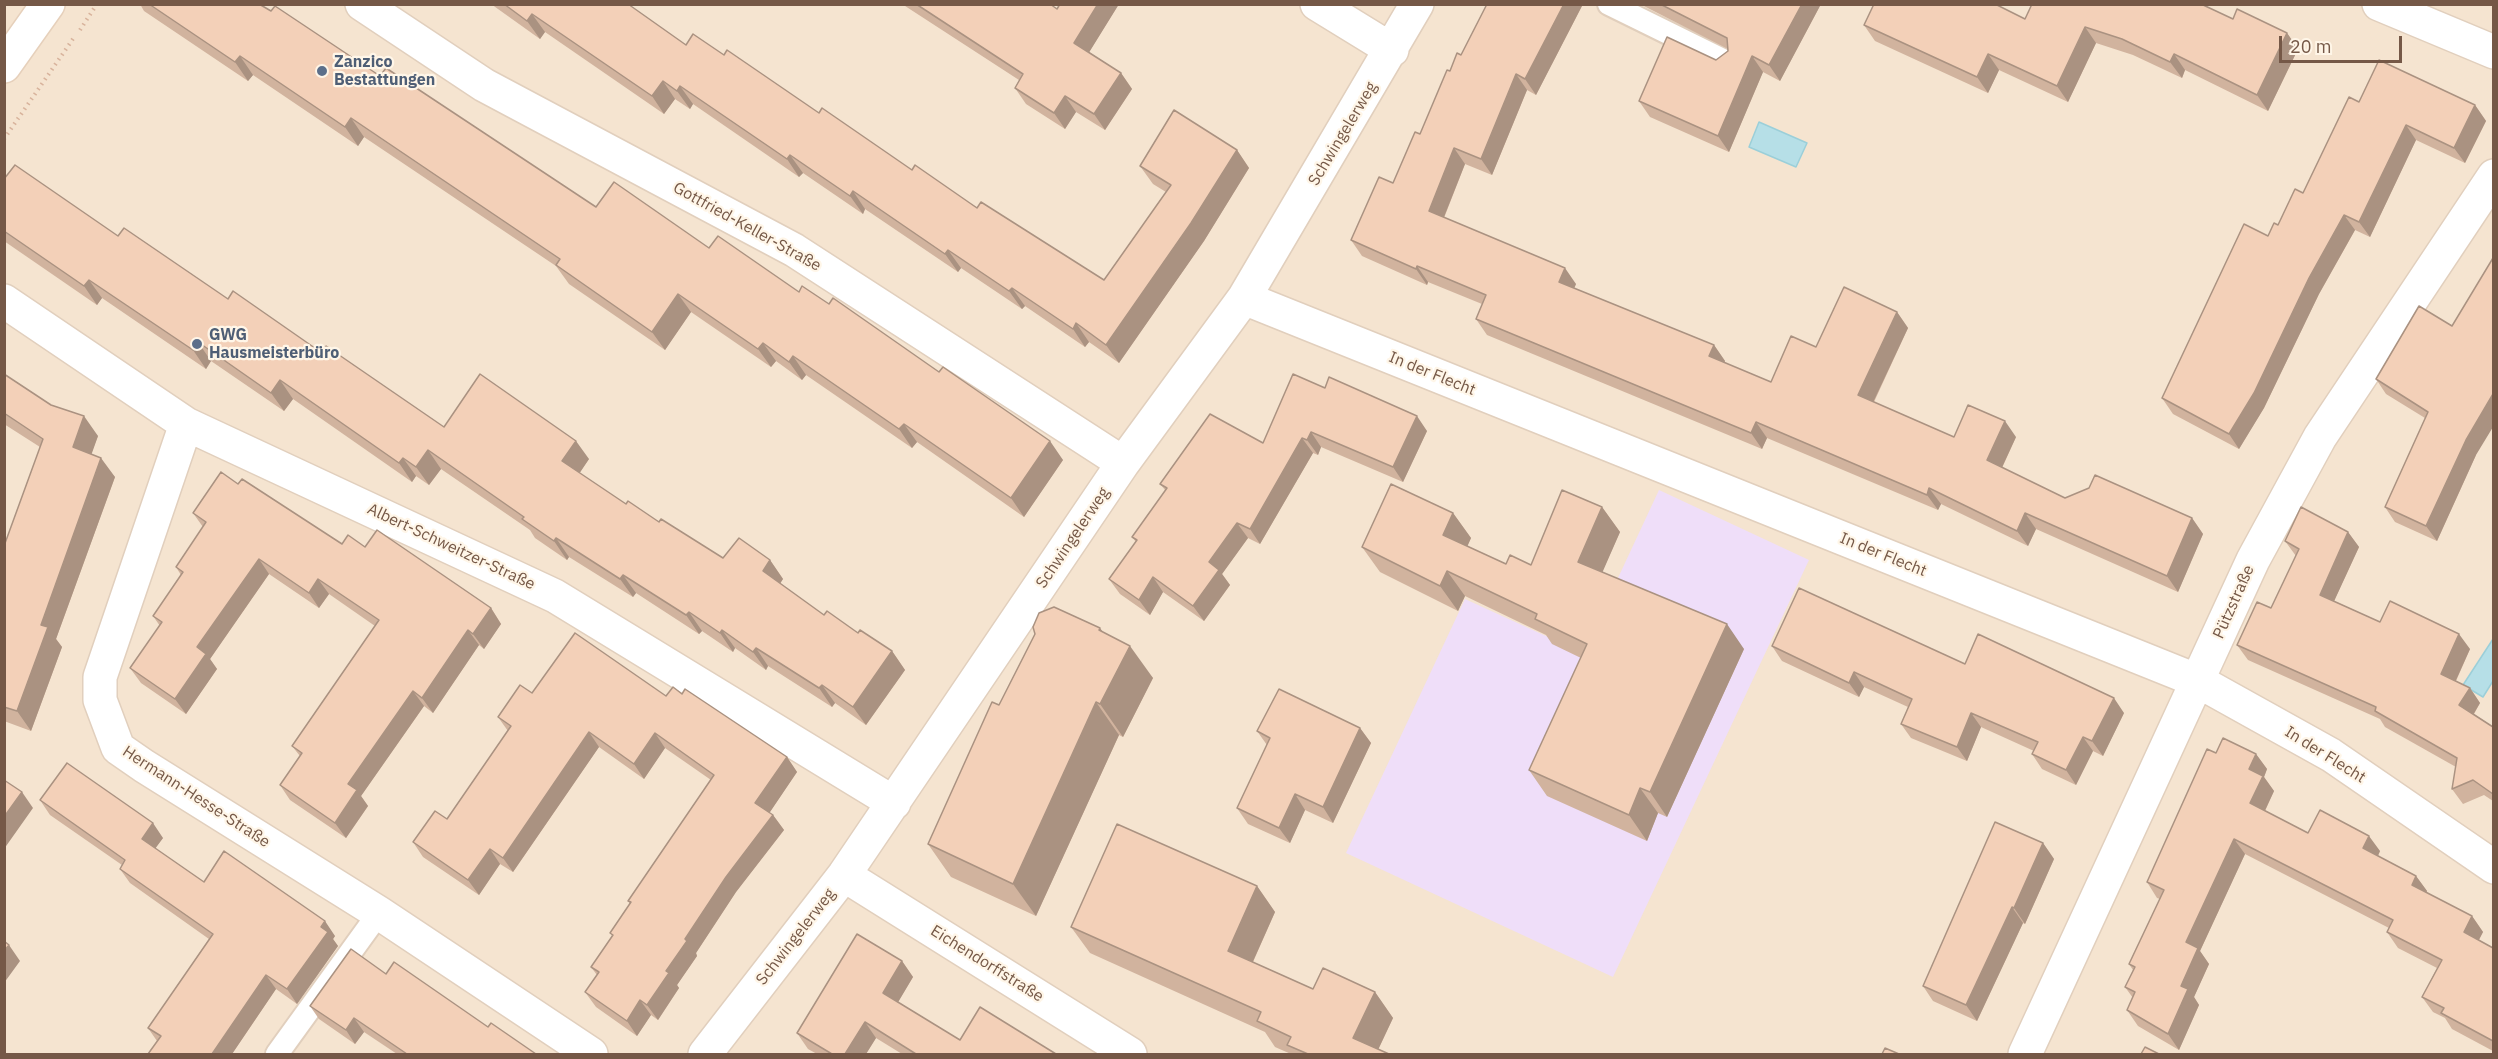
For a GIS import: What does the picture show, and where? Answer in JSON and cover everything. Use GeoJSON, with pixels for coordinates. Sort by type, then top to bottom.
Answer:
{"type":"FeatureCollection","features":[{"type":"Feature","properties":{"kind":"street"},"geometry":{"type":"LineString","coordinates":[[4,66],[48,4]]}},
{"type":"Feature","properties":{"kind":"street","name":"Gottfried-Keller-Straße"},"geometry":{"type":"LineString","coordinates":[[362,4],[484,85],[794,250],[1124,463]]}},
{"type":"Feature","properties":{"kind":"street"},"geometry":{"type":"LineString","coordinates":[[1317,4],[1392,50]]}},
{"type":"Feature","properties":{"kind":"street","name":"Schwingelerweg"},"geometry":{"type":"LineString","coordinates":[[705,1054],[844,874],[1124,463],[1244,298],[1417,4]]}},
{"type":"Feature","properties":{"kind":"street"},"geometry":{"type":"LineString","coordinates":[[2379,4],[2493,52]]}},
{"type":"Feature","properties":{"kind":"street","name":"Pützstraße"},"geometry":{"type":"LineString","coordinates":[[2025,1054],[2253,560],[2320,437],[2493,176]]}},
{"type":"Feature","properties":{"kind":"street","name":"In der Flecht"},"geometry":{"type":"LineString","coordinates":[[1244,298],[2198,681],[2331,755],[2493,867]]}},
{"type":"Feature","properties":{"kind":"street","name":"Albert-Schweitzer-Straße"},"geometry":{"type":"LineString","coordinates":[[4,301],[186,423],[555,596],[894,803]]}},
{"type":"Feature","properties":{"kind":"street","name":"Hermann-Hesse-Straße"},"geometry":{"type":"LineString","coordinates":[[186,423],[100,677],[100,700],[118,748],[379,913],[591,1054]]}},
{"type":"Feature","properties":{"kind":"street","name":"Eichendorffstraße"},"geometry":{"type":"LineString","coordinates":[[844,874],[1130,1054]]}},
{"type":"Feature","properties":{"kind":"lane"},"geometry":{"type":"LineString","coordinates":[[1609,4],[1727,62]]}},
{"type":"Feature","properties":{"kind":"lane"},"geometry":{"type":"LineString","coordinates":[[276,1054],[379,913]]}},
{"type":"Feature","properties":{"kind":"path"},"geometry":{"type":"LineString","coordinates":[[4,139],[97,4]]}},
{"type":"Feature","properties":{"kind":"shaded area"},"geometry":{"type":"Polygon","coordinates":[[[5,5],[2493,5],[2493,1054],[5,1054],[5,5]]]}},
{"type":"Feature","properties":{"kind":"shaded area"},"geometry":{"type":"Polygon","coordinates":[[[1659,490],[1809,560],[1613,977],[1346,853],[1465,599],[1583,653],[1659,490]]]}},
{"type":"Feature","properties":{"kind":"water"},"geometry":{"type":"Polygon","coordinates":[[[1759,122],[1807,143],[1796,167],[1749,147],[1759,122]]]}},
{"type":"Feature","properties":{"kind":"water"},"geometry":{"type":"Polygon","coordinates":[[[2493,639],[2493,681],[2483,697],[2463,685],[2493,639]]]}},
{"type":"Feature","properties":{"kind":"building"},"geometry":{"type":"Polygon","coordinates":[[[149,4],[259,4],[271,11],[275,6],[380,76],[386,68],[596,207],[614,182],[709,248],[718,236],[799,292],[802,286],[829,304],[833,298],[939,372],[943,367],[1050,441],[1011,498],[904,424],[899,429],[793,356],[789,362],[763,343],[758,349],[678,294],[652,332],[556,265],[560,259],[351,118],[345,127],[240,56],[235,62],[149,4]]]}},
{"type":"Feature","properties":{"kind":"building"},"geometry":{"type":"Polygon","coordinates":[[[504,4],[628,4],[686,45],[693,34],[724,55],[727,50],[819,113],[822,108],[912,170],[915,165],[977,208],[981,202],[1104,280],[1171,185],[1140,166],[1174,110],[1237,150],[1191,223],[1106,345],[1076,323],[1073,329],[1012,288],[1009,291],[948,250],[945,254],[853,191],[850,196],[790,155],[787,159],[680,86],[677,91],[663,81],[652,96],[532,14],[527,21],[504,4]]]}},
{"type":"Feature","properties":{"kind":"building"},"geometry":{"type":"Polygon","coordinates":[[[916,4],[1050,4],[1057,9],[1060,4],[1098,4],[1074,43],[1121,73],[1094,114],[1065,96],[1054,113],[1015,88],[1023,74],[916,4]]]}},
{"type":"Feature","properties":{"kind":"building"},"geometry":{"type":"Polygon","coordinates":[[[1487,4],[1564,4],[1525,79],[1516,74],[1481,159],[1454,148],[1429,211],[1565,268],[1559,282],[1714,345],[1709,356],[1771,382],[1791,336],[1816,347],[1844,287],[1897,312],[1858,395],[1954,437],[1968,405],[2005,421],[1987,460],[2065,498],[2089,488],[2095,475],[2192,518],[2167,576],[2025,513],[2017,531],[1929,488],[1927,495],[1756,422],[1751,433],[1476,319],[1486,295],[1417,266],[1416,269],[1351,240],[1379,177],[1393,183],[1415,132],[1420,134],[1447,70],[1450,71],[1457,53],[1461,55],[1487,4]]]}},
{"type":"Feature","properties":{"kind":"building"},"geometry":{"type":"Polygon","coordinates":[[[1660,4],[1802,4],[1769,65],[1752,56],[1718,136],[1639,101],[1667,37],[1716,60],[1728,51],[1727,38],[1660,4]]]}},
{"type":"Feature","properties":{"kind":"building"},"geometry":{"type":"Polygon","coordinates":[[[1874,4],[1995,4],[2025,19],[2032,4],[2201,4],[2233,19],[2237,9],[2287,33],[2257,95],[2174,54],[2170,62],[2122,39],[2085,27],[2057,86],[1988,54],[1977,77],[1864,25],[1874,4]]]}},
{"type":"Feature","properties":{"kind":"building"},"geometry":{"type":"Polygon","coordinates":[[[2379,60],[2475,105],[2454,148],[2406,125],[2359,222],[2344,215],[2309,278],[2254,393],[2229,434],[2162,398],[2244,224],[2268,236],[2274,223],[2278,225],[2295,189],[2303,193],[2349,97],[2359,102],[2379,60]]]}},
{"type":"Feature","properties":{"kind":"building"},"geometry":{"type":"Polygon","coordinates":[[[15,165],[118,236],[124,228],[228,299],[233,291],[322,353],[326,346],[444,427],[480,374],[576,441],[562,461],[626,504],[628,501],[659,522],[661,519],[723,558],[739,538],[770,560],[763,571],[824,615],[827,611],[858,633],[860,630],[892,651],[853,707],[822,685],[819,688],[756,648],[753,652],[722,630],[720,633],[689,612],[686,615],[623,575],[620,579],[556,538],[554,541],[522,519],[524,517],[428,450],[416,467],[403,458],[399,463],[280,380],[271,393],[198,342],[193,350],[89,280],[84,286],[4,231],[4,179],[15,165]]]}},
{"type":"Feature","properties":{"kind":"building"},"geometry":{"type":"Polygon","coordinates":[[[2493,258],[2493,394],[2466,440],[2426,526],[2385,507],[2428,412],[2376,379],[2419,306],[2452,326],[2493,258]]]}},
{"type":"Feature","properties":{"kind":"building"},"geometry":{"type":"Polygon","coordinates":[[[4,374],[51,405],[84,416],[73,447],[101,458],[41,625],[48,627],[17,711],[4,707],[4,546],[43,439],[4,413],[4,374]]]}},
{"type":"Feature","properties":{"kind":"building"},"geometry":{"type":"Polygon","coordinates":[[[1293,374],[1325,388],[1329,377],[1417,416],[1393,467],[1311,432],[1307,440],[1302,438],[1250,529],[1237,523],[1209,562],[1219,570],[1193,606],[1153,577],[1139,600],[1109,579],[1137,540],[1132,537],[1167,488],[1160,484],[1210,414],[1263,443],[1293,374]]]}},
{"type":"Feature","properties":{"kind":"building"},"geometry":{"type":"Polygon","coordinates":[[[221,472],[238,484],[242,479],[342,544],[348,535],[365,547],[377,530],[491,608],[473,634],[468,630],[422,698],[413,691],[348,784],[357,790],[335,823],[280,785],[302,753],[292,746],[379,620],[318,579],[309,593],[259,559],[197,647],[206,654],[175,699],[130,668],[162,622],[153,616],[183,572],[176,567],[206,522],[193,513],[221,472]]]}},
{"type":"Feature","properties":{"kind":"building"},"geometry":{"type":"Polygon","coordinates":[[[1391,484],[1453,513],[1443,535],[1506,564],[1510,555],[1531,565],[1562,490],[1602,507],[1578,562],[1727,624],[1650,792],[1640,788],[1629,815],[1529,770],[1587,644],[1535,619],[1537,614],[1447,571],[1440,586],[1362,547],[1391,484]]]}},
{"type":"Feature","properties":{"kind":"building"},"geometry":{"type":"Polygon","coordinates":[[[2301,507],[2348,532],[2320,595],[2380,622],[2390,601],[2459,634],[2441,674],[2470,688],[2459,705],[2493,727],[2493,794],[2473,780],[2452,789],[2457,758],[2375,711],[2376,707],[2237,645],[2257,602],[2271,608],[2299,549],[2285,541],[2301,507]]]}},
{"type":"Feature","properties":{"kind":"building"},"geometry":{"type":"Polygon","coordinates":[[[1799,588],[1965,664],[1978,634],[2114,698],[2092,741],[2083,737],[2066,770],[2032,754],[2038,742],[1971,713],[1957,747],[1901,724],[1912,699],[1854,672],[1849,683],[1772,646],[1799,588]]]}},
{"type":"Feature","properties":{"kind":"building"},"geometry":{"type":"Polygon","coordinates":[[[1054,607],[1100,628],[1099,630],[1130,646],[1100,704],[1096,702],[1013,884],[928,844],[992,702],[999,705],[1035,634],[1033,627],[1039,613],[1054,607]]]}},
{"type":"Feature","properties":{"kind":"building"},"geometry":{"type":"Polygon","coordinates":[[[575,633],[666,696],[673,687],[682,694],[685,689],[787,757],[755,803],[773,815],[726,877],[685,939],[687,941],[666,971],[669,973],[647,1005],[640,1000],[627,1021],[585,992],[599,972],[591,967],[613,935],[610,933],[631,902],[628,901],[714,775],[655,733],[634,764],[589,732],[503,858],[490,849],[468,880],[413,842],[435,811],[447,819],[511,726],[498,717],[520,685],[532,693],[575,633]]]}},
{"type":"Feature","properties":{"kind":"building"},"geometry":{"type":"Polygon","coordinates":[[[1279,689],[1360,728],[1323,807],[1295,794],[1279,828],[1237,808],[1270,738],[1257,731],[1279,689]]]}},
{"type":"Feature","properties":{"kind":"building"},"geometry":{"type":"Polygon","coordinates":[[[2223,738],[2256,754],[2249,769],[2263,776],[2250,803],[2308,833],[2320,810],[2369,836],[2363,848],[2416,876],[2412,885],[2472,916],[2464,932],[2493,948],[2493,1041],[2441,1013],[2444,1008],[2422,997],[2442,960],[2387,932],[2393,920],[2234,839],[2186,942],[2198,948],[2181,986],[2188,989],[2168,1034],[2127,1010],[2135,992],[2125,987],[2135,967],[2129,964],[2164,890],[2147,882],[2207,749],[2216,753],[2223,738]]]}},
{"type":"Feature","properties":{"kind":"building"},"geometry":{"type":"Polygon","coordinates":[[[67,763],[153,823],[142,839],[204,882],[224,851],[325,921],[321,927],[328,932],[287,989],[266,975],[212,1054],[148,1054],[161,1036],[148,1028],[213,934],[120,869],[125,860],[40,800],[67,763]]]}},
{"type":"Feature","properties":{"kind":"building"},"geometry":{"type":"Polygon","coordinates":[[[4,780],[22,792],[4,817],[4,780]]]}},
{"type":"Feature","properties":{"kind":"building"},"geometry":{"type":"Polygon","coordinates":[[[1995,822],[2043,843],[1966,1005],[1923,986],[1995,822]]]}},
{"type":"Feature","properties":{"kind":"building"},"geometry":{"type":"Polygon","coordinates":[[[1117,824],[1257,886],[1228,951],[1313,989],[1323,968],[1375,992],[1353,1038],[1389,1054],[1308,1054],[1287,1045],[1291,1037],[1257,1021],[1261,1012],[1071,927],[1117,824]]]}},
{"type":"Feature","properties":{"kind":"building"},"geometry":{"type":"Polygon","coordinates":[[[857,934],[902,961],[883,993],[960,1040],[980,1007],[1056,1054],[916,1054],[865,1022],[845,1054],[832,1054],[797,1033],[857,934]]]}},
{"type":"Feature","properties":{"kind":"building"},"geometry":{"type":"Polygon","coordinates":[[[4,941],[9,945],[4,951],[4,941]]]}},
{"type":"Feature","properties":{"kind":"building"},"geometry":{"type":"Polygon","coordinates":[[[351,949],[386,974],[394,962],[488,1027],[491,1023],[536,1054],[407,1054],[354,1018],[346,1030],[310,1006],[351,949]]]}},
{"type":"Feature","properties":{"kind":"building"},"geometry":{"type":"Polygon","coordinates":[[[2145,1047],[2159,1054],[2141,1054],[2145,1047]]]}},
{"type":"Feature","properties":{"kind":"building"},"geometry":{"type":"Polygon","coordinates":[[[1885,1048],[1899,1054],[1882,1054],[1885,1048]]]}},
{"type":"Feature","properties":{"kind":"place","name":"Zanzico Bestattungen"},"geometry":{"type":"Point","coordinates":[322,71]}},
{"type":"Feature","properties":{"kind":"place","name":"GWG Hausmeisterbüro"},"geometry":{"type":"Point","coordinates":[197,344]}}]}
